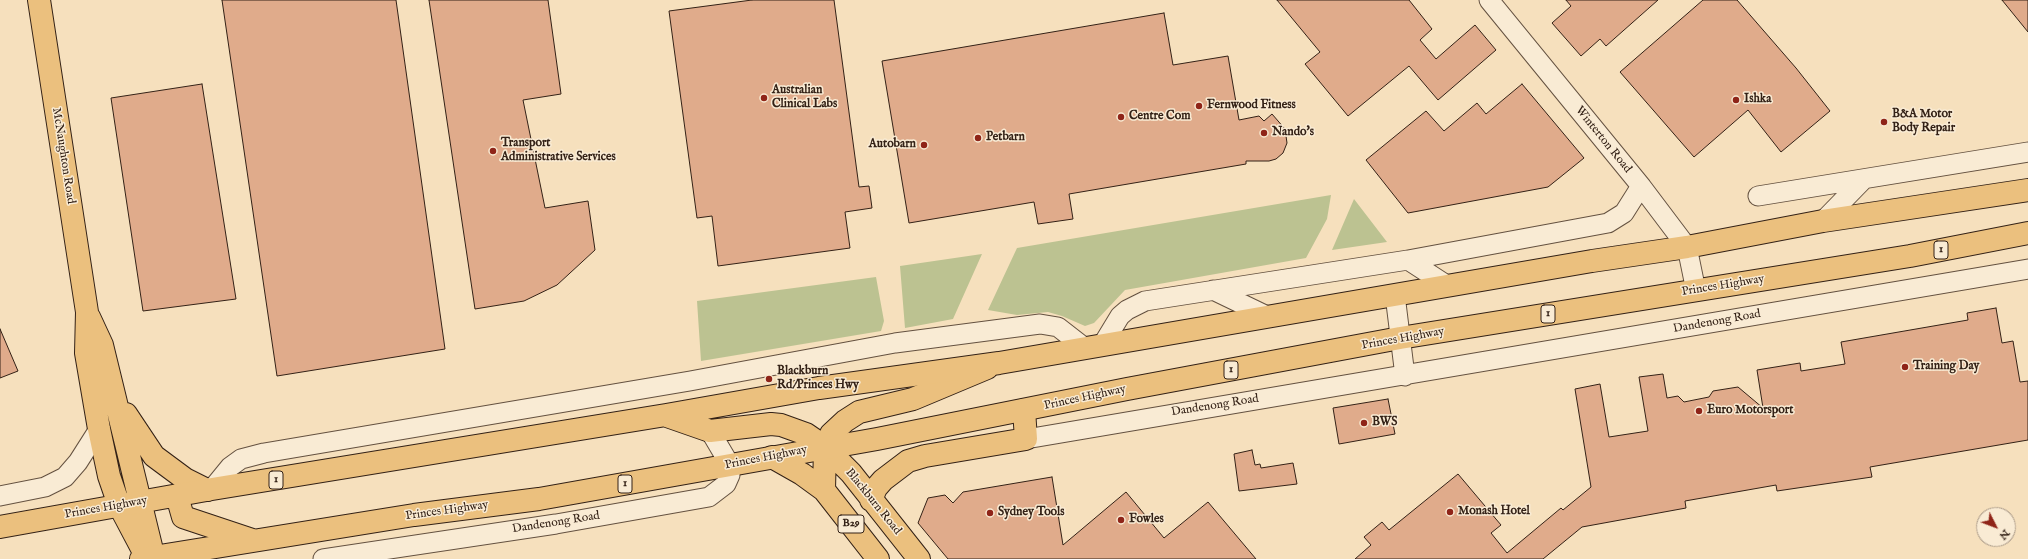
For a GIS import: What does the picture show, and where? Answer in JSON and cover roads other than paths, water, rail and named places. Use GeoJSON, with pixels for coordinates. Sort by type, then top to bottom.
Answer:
{"type":"FeatureCollection","features":[{"type":"Feature","properties":{"kind":"main road","name":"McNaughton Road"},"geometry":{"type":"LineString","coordinates":[[39,0],[87,312],[86,353],[99,429],[109,476],[129,504]]}},
{"type":"Feature","properties":{"kind":"main road","name":"Princes Highway"},"geometry":{"type":"LineString","coordinates":[[0,527],[209,489],[345,468],[837,386],[999,363],[1592,261],[1687,247],[1824,222],[2028,190]]}},
{"type":"Feature","properties":{"kind":"main road","name":"Princes Highway"},"geometry":{"type":"LineString","coordinates":[[148,558],[414,515],[539,499],[825,447],[877,439],[1134,388],[1400,338],[1910,256],[2028,233]]}},
{"type":"Feature","properties":{"kind":"main road","name":"McNaughton Road"},"geometry":{"type":"LineString","coordinates":[[87,312],[102,345],[116,399],[129,504],[148,558]]}},
{"type":"Feature","properties":{"kind":"main road"},"geometry":{"type":"LineString","coordinates":[[824,490],[825,447],[831,434],[859,412],[913,399],[999,363]]}},
{"type":"Feature","properties":{"kind":"main road"},"geometry":{"type":"LineString","coordinates":[[116,399],[144,444],[154,456],[185,479],[209,489]]}},
{"type":"Feature","properties":{"kind":"main road"},"geometry":{"type":"LineString","coordinates":[[871,500],[876,488],[883,480],[908,461],[925,456],[1026,439],[1024,410]]}},
{"type":"Feature","properties":{"kind":"main road"},"geometry":{"type":"LineString","coordinates":[[666,415],[710,431]]}},
{"type":"Feature","properties":{"kind":"main road","name":"Blackburn Road"},"geometry":{"type":"LineString","coordinates":[[710,431],[771,424],[781,425],[806,434],[825,447],[851,474],[919,559]]}},
{"type":"Feature","properties":{"kind":"main road","name":"B29"},"geometry":{"type":"LineString","coordinates":[[772,457],[802,474],[824,490],[878,559]]}},
{"type":"Feature","properties":{"kind":"main road"},"geometry":{"type":"LineString","coordinates":[[177,496],[183,517],[256,541]]}},
{"type":"Feature","properties":{"kind":"street","name":"Winterton Road"},"geometry":{"type":"LineString","coordinates":[[1489,0],[1641,186],[1687,247],[1696,290]]}},
{"type":"Feature","properties":{"kind":"street"},"geometry":{"type":"LineString","coordinates":[[1758,196],[2028,152]]}},
{"type":"Feature","properties":{"kind":"street"},"geometry":{"type":"LineString","coordinates":[[1824,222],[1864,179]]}},
{"type":"Feature","properties":{"kind":"street"},"geometry":{"type":"LineString","coordinates":[[209,489],[230,467],[251,455],[683,382],[895,343],[1040,324],[1058,327],[1094,346],[1120,316],[1136,304],[1214,290],[1408,260],[1608,223],[1624,213],[1641,186]]}},
{"type":"Feature","properties":{"kind":"street"},"geometry":{"type":"LineString","coordinates":[[1408,260],[1448,286]]}},
{"type":"Feature","properties":{"kind":"street","name":"Dandenong Road"},"geometry":{"type":"LineString","coordinates":[[1026,439],[1159,415],[1405,376],[2028,269]]}},
{"type":"Feature","properties":{"kind":"street"},"geometry":{"type":"LineString","coordinates":[[1214,290],[1267,316]]}},
{"type":"Feature","properties":{"kind":"street"},"geometry":{"type":"LineString","coordinates":[[1395,295],[1405,376]]}},
{"type":"Feature","properties":{"kind":"street"},"geometry":{"type":"LineString","coordinates":[[0,496],[45,487],[65,477],[78,462],[99,429]]}},
{"type":"Feature","properties":{"kind":"street"},"geometry":{"type":"LineString","coordinates":[[710,431],[730,465]]}},
{"type":"Feature","properties":{"kind":"street"},"geometry":{"type":"LineString","coordinates":[[340,440],[345,468]]}},
{"type":"Feature","properties":{"kind":"street","name":"Dandenong Road"},"geometry":{"type":"LineString","coordinates":[[323,559],[556,524],[709,497],[718,492],[726,484],[730,475],[730,465]]}},
{"type":"Feature","properties":{"kind":"street"},"geometry":{"type":"LineString","coordinates":[[539,499],[556,524]]}},
{"type":"Feature","properties":{"kind":"place","name":"Australian Clinical Labs"},"geometry":{"type":"Point","coordinates":[764,98]}},
{"type":"Feature","properties":{"kind":"place","name":"Ishka"},"geometry":{"type":"Point","coordinates":[1736,100]}},
{"type":"Feature","properties":{"kind":"place","name":"Fernwood Fitness"},"geometry":{"type":"Point","coordinates":[1199,106]}},
{"type":"Feature","properties":{"kind":"place","name":"Centre Com"},"geometry":{"type":"Point","coordinates":[1121,117]}},
{"type":"Feature","properties":{"kind":"place","name":"B&A Motor Body Repair"},"geometry":{"type":"Point","coordinates":[1884,122]}},
{"type":"Feature","properties":{"kind":"place","name":"Nando's"},"geometry":{"type":"Point","coordinates":[1264,133]}},
{"type":"Feature","properties":{"kind":"place","name":"Petbarn"},"geometry":{"type":"Point","coordinates":[978,138]}},
{"type":"Feature","properties":{"kind":"place","name":"Autobarn"},"geometry":{"type":"Point","coordinates":[924,145]}},
{"type":"Feature","properties":{"kind":"place","name":"Transport Administrative Services"},"geometry":{"type":"Point","coordinates":[493,151]}},
{"type":"Feature","properties":{"kind":"place","name":"Training Day"},"geometry":{"type":"Point","coordinates":[1905,367]}},
{"type":"Feature","properties":{"kind":"place","name":"Blackburn Rd/Princes Hwy"},"geometry":{"type":"Point","coordinates":[769,379]}},
{"type":"Feature","properties":{"kind":"place","name":"Euro Motorsport"},"geometry":{"type":"Point","coordinates":[1699,411]}},
{"type":"Feature","properties":{"kind":"place","name":"BWS"},"geometry":{"type":"Point","coordinates":[1364,423]}},
{"type":"Feature","properties":{"kind":"place","name":"Monash Hotel"},"geometry":{"type":"Point","coordinates":[1450,512]}},
{"type":"Feature","properties":{"kind":"place","name":"Sydney Tools"},"geometry":{"type":"Point","coordinates":[990,513]}},
{"type":"Feature","properties":{"kind":"place","name":"Fowles"},"geometry":{"type":"Point","coordinates":[1121,520]}}]}
